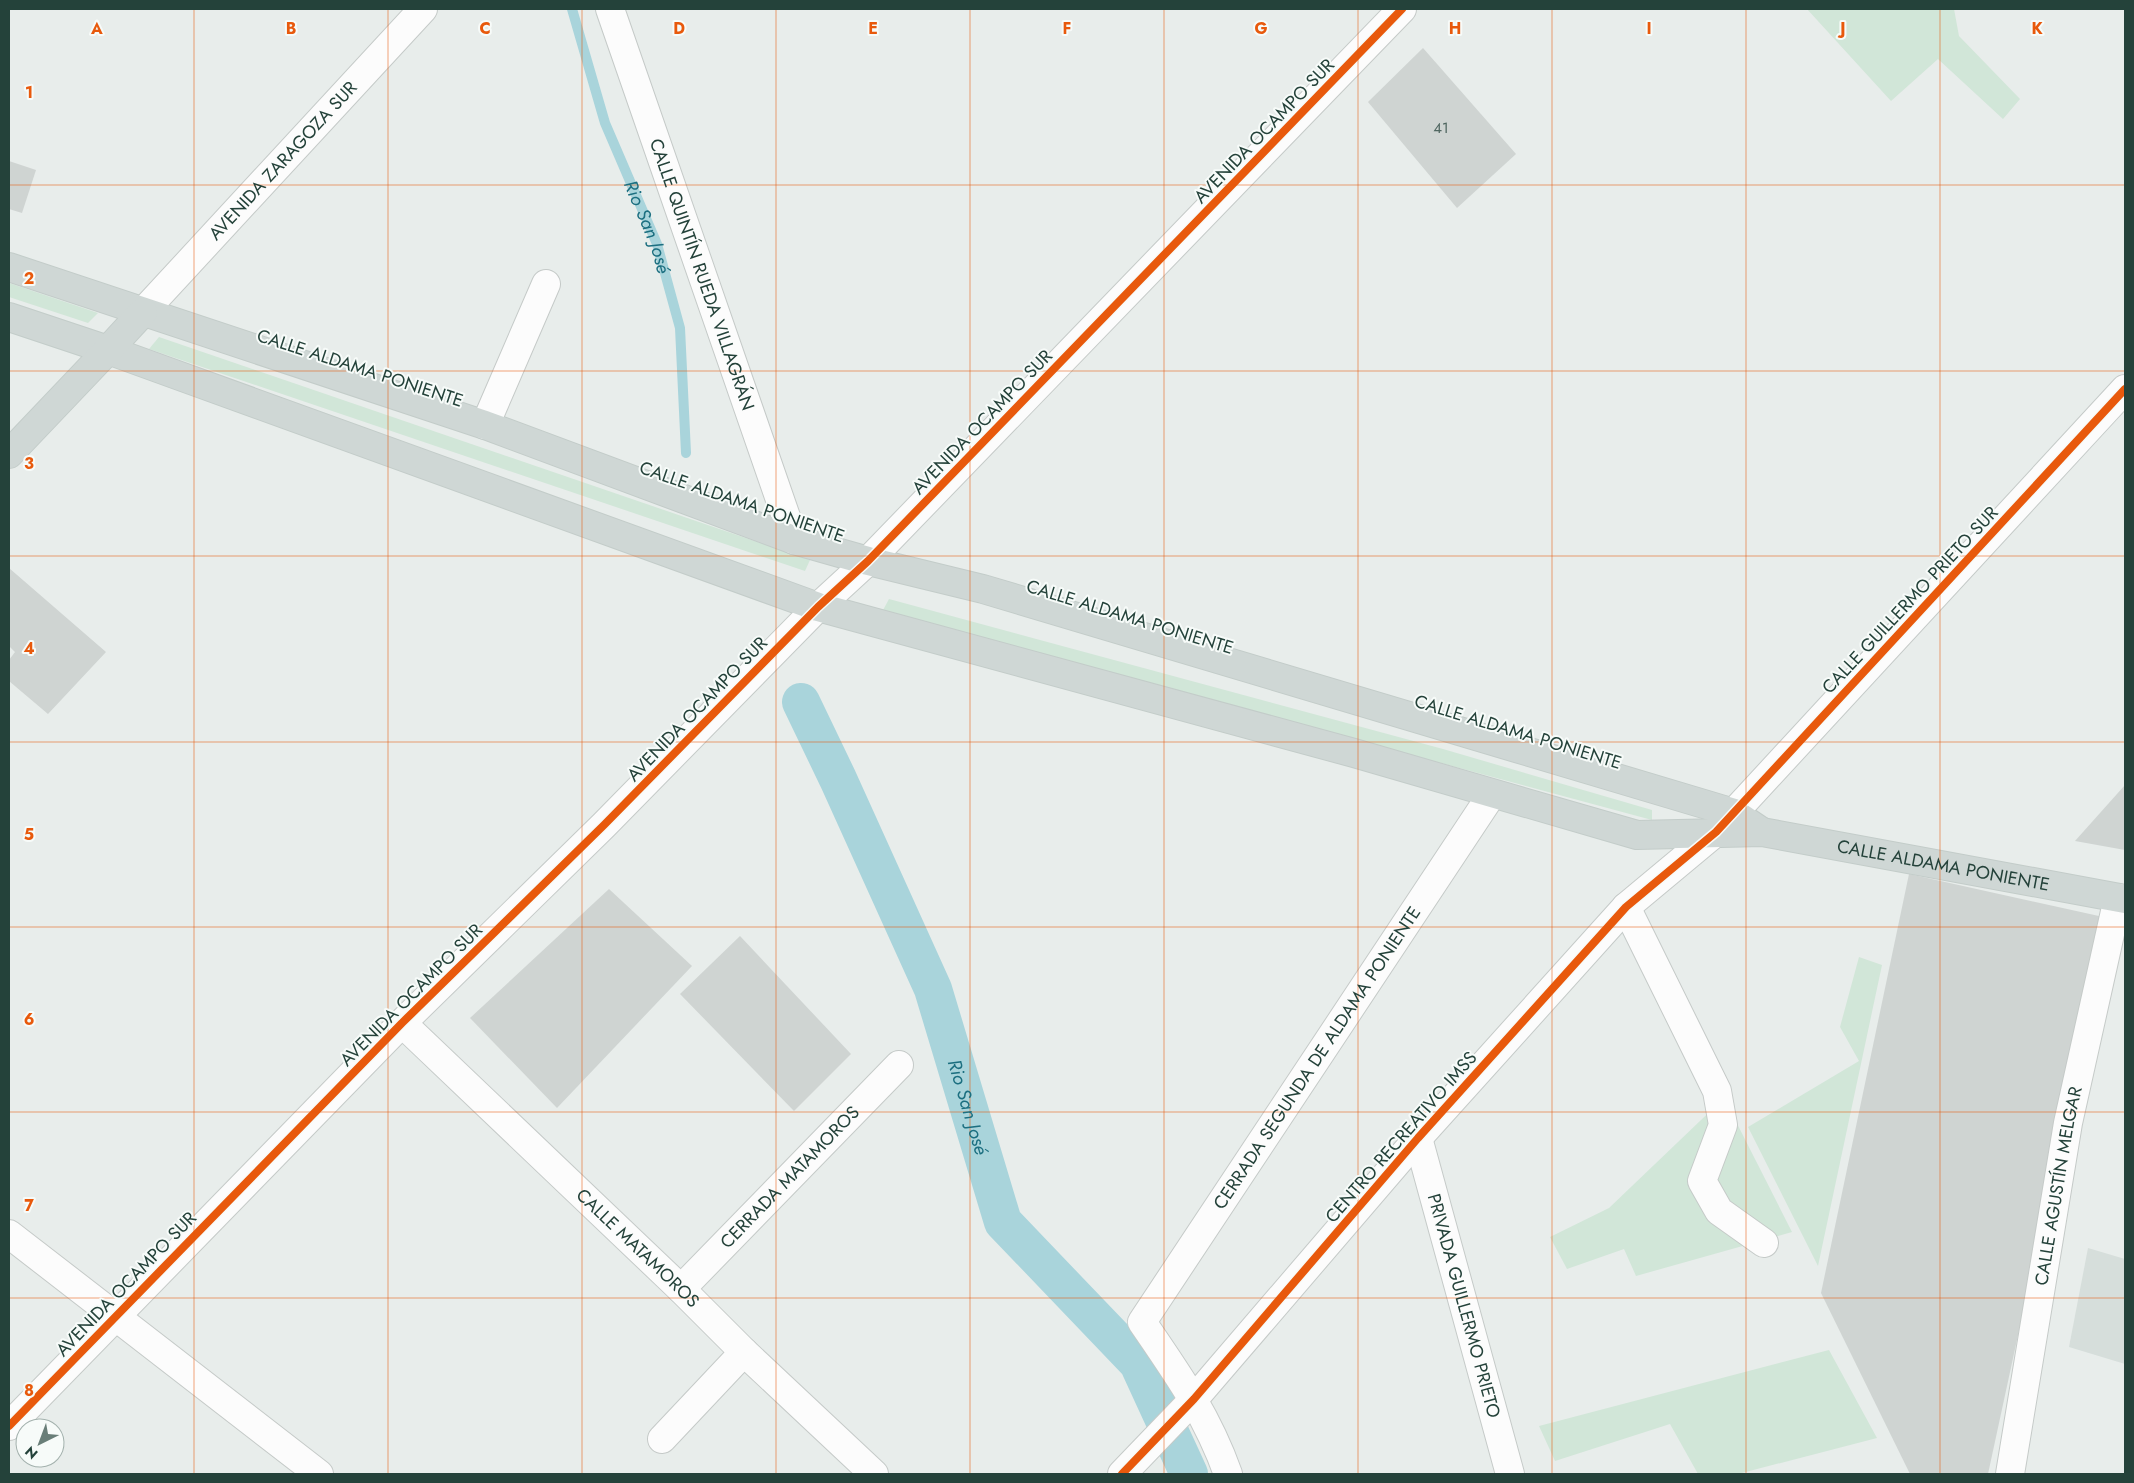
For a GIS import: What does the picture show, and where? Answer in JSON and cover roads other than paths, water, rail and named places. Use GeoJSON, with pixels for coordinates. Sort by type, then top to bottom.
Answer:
{"type":"FeatureCollection","features":[{"type":"Feature","properties":{"kind":"main road","name":"CALLE ALDAMA PONIENTE"},"geometry":{"type":"LineString","coordinates":[[9,267],[485,424],[794,540],[868,561],[993,592],[1725,822],[1762,832],[2121,899]]}},
{"type":"Feature","properties":{"kind":"main road"},"geometry":{"type":"LineString","coordinates":[[9,454],[142,312]]}},
{"type":"Feature","properties":{"kind":"main road","name":"CALLE ALDAMA PONIENTE"},"geometry":{"type":"LineString","coordinates":[[9,317],[108,350],[818,607],[1354,753],[1637,835],[1725,822]]}},
{"type":"Feature","properties":{"kind":"street","name":"AVENIDA ZARAGOZA SUR"},"geometry":{"type":"LineString","coordinates":[[142,312],[424,9]]}},
{"type":"Feature","properties":{"kind":"street","name":"CALLE QUINTÍN RUEDA VILLAGRÁN"},"geometry":{"type":"LineString","coordinates":[[610,9],[794,540]]}},
{"type":"Feature","properties":{"kind":"street","name":"AVENIDA OCAMPO SUR"},"geometry":{"type":"LineString","coordinates":[[9,1426],[115,1315],[402,1023],[604,825],[818,607],[868,561],[1402,9]]}},
{"type":"Feature","properties":{"kind":"street"},"geometry":{"type":"LineString","coordinates":[[485,424],[546,284]]}},
{"type":"Feature","properties":{"kind":"street","name":"CALLE GUILLERMO PRIETO SUR"},"geometry":{"type":"LineString","coordinates":[[1725,822],[2125,389]]}},
{"type":"Feature","properties":{"kind":"street","name":"CERRADA SEGUNDA DE ALDAMA PONIENTE"},"geometry":{"type":"LineString","coordinates":[[1188,1405],[1142,1322],[1492,794]]}},
{"type":"Feature","properties":{"kind":"street","name":"CENTRO RECREATIVO IMSS"},"geometry":{"type":"LineString","coordinates":[[1129,1466],[1188,1405],[1418,1138],[1626,907],[1725,822]]}},
{"type":"Feature","properties":{"kind":"street","name":"CALLE AGUSTÍN MELGAR"},"geometry":{"type":"LineString","coordinates":[[2010,1474],[2068,1123],[2121,899]]}},
{"type":"Feature","properties":{"kind":"street"},"geometry":{"type":"LineString","coordinates":[[1626,907],[1717,1091],[1723,1125],[1702,1181],[1719,1211],[1764,1243]]}},
{"type":"Feature","properties":{"kind":"street","name":"CALLE MATAMOROS"},"geometry":{"type":"LineString","coordinates":[[402,1023],[681,1288],[744,1352],[874,1474]]}},
{"type":"Feature","properties":{"kind":"street","name":"CERRADA MATAMOROS"},"geometry":{"type":"LineString","coordinates":[[681,1288],[899,1065]]}},
{"type":"Feature","properties":{"kind":"street","name":"PRIVADA GUILLERMO PRIETO"},"geometry":{"type":"LineString","coordinates":[[1418,1138],[1510,1474]]}},
{"type":"Feature","properties":{"kind":"street"},"geometry":{"type":"LineString","coordinates":[[9,1234],[319,1474]]}},
{"type":"Feature","properties":{"kind":"street"},"geometry":{"type":"LineString","coordinates":[[662,1439],[744,1352]]}},
{"type":"Feature","properties":{"kind":"street"},"geometry":{"type":"LineString","coordinates":[[1188,1405],[1217,1444],[1228,1474]]}},
{"type":"Feature","properties":{"kind":"waterway","name":"Rio San José"},"geometry":{"type":"LineString","coordinates":[[572,9],[605,123],[657,244],[680,328],[686,453]]}},
{"type":"Feature","properties":{"kind":"waterway","name":"Rio San José"},"geometry":{"type":"LineString","coordinates":[[801,702],[933,989],[1003,1222],[1138,1363],[1189,1474]]}}]}
